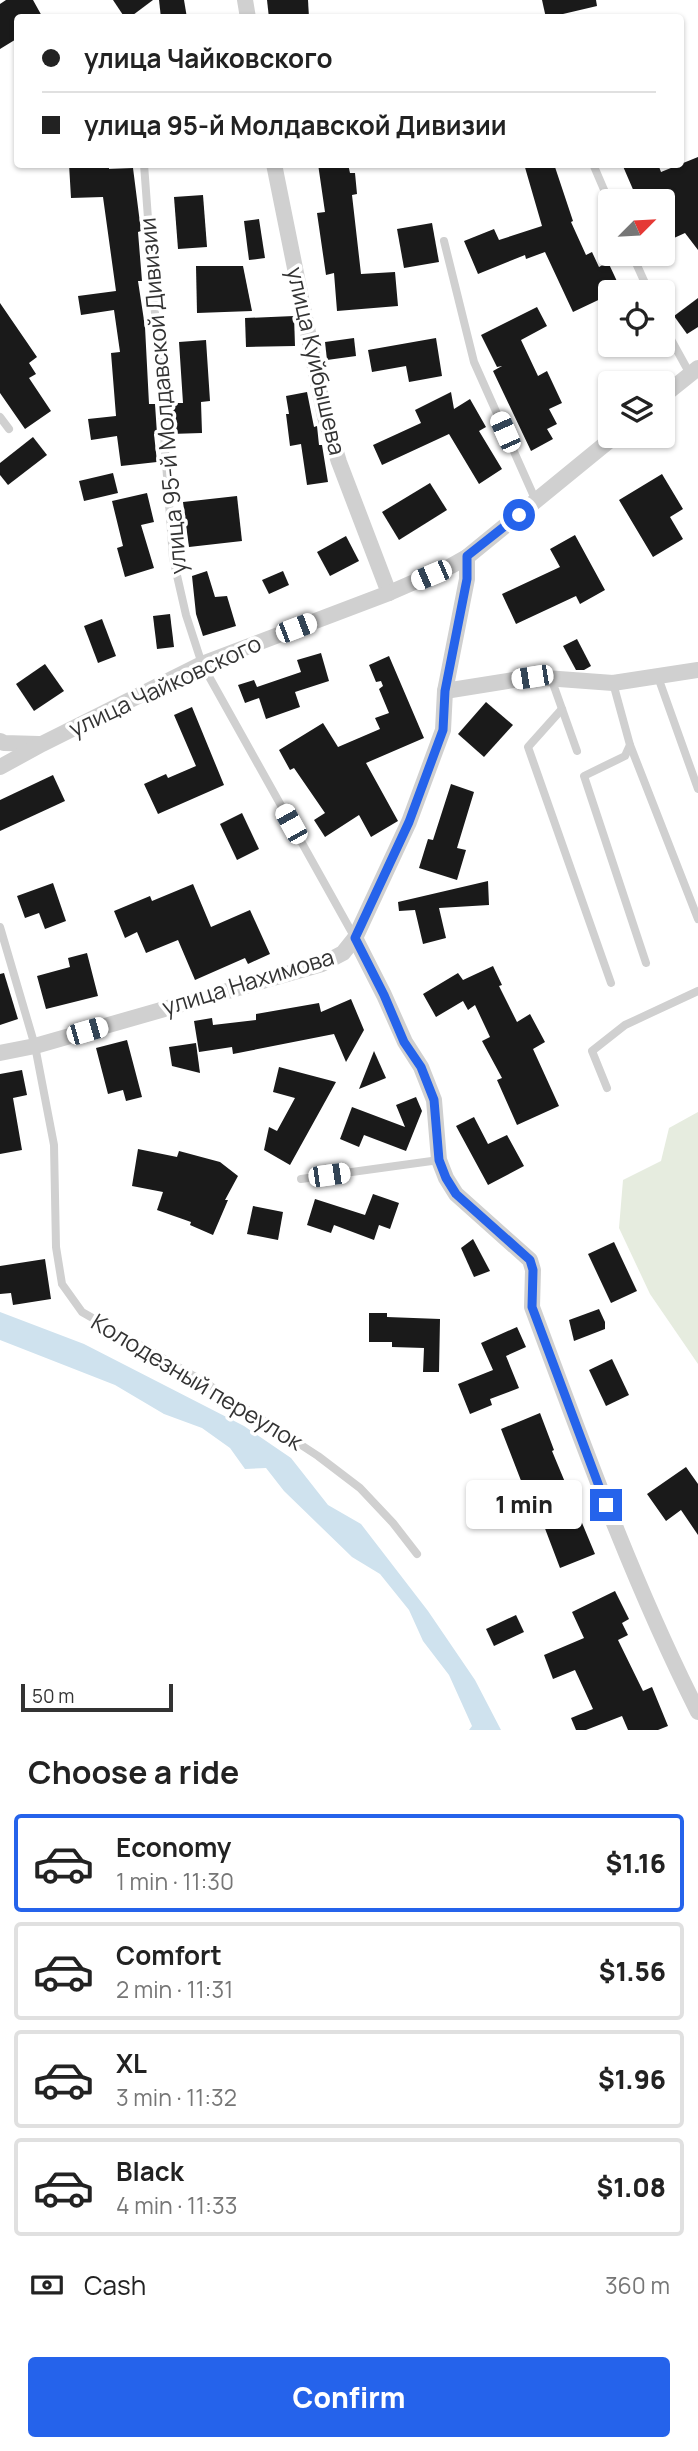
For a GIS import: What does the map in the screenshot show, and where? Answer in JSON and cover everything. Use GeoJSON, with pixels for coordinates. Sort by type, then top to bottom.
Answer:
{"type":"FeatureCollection","features":[{"type":"Feature","properties":{"kind":"street","name":"улица Куйбышева"},"geometry":{"type":"LineString","coordinates":[[275,168],[325,417],[339,462],[389,593]]}},
{"type":"Feature","properties":{"kind":"street"},"geometry":{"type":"LineString","coordinates":[[675,386],[694,371]]}},
{"type":"Feature","properties":{"kind":"street","name":"улица Чайковского"},"geometry":{"type":"LineString","coordinates":[[0,767],[202,664],[389,593],[451,566],[600,448]]}},
{"type":"Feature","properties":{"kind":"street","name":"улица Нахимова"},"geometry":{"type":"LineString","coordinates":[[0,1053],[35,1046],[322,964],[343,953],[355,938],[409,822],[443,730],[445,691],[467,579],[467,556]]}},
{"type":"Feature","properties":{"kind":"street"},"geometry":{"type":"LineString","coordinates":[[445,691],[532,677],[613,683],[698,670]]}},
{"type":"Feature","properties":{"kind":"street"},"geometry":{"type":"LineString","coordinates":[[0,741],[42,744]]}},
{"type":"Feature","properties":{"kind":"street","name":"улица 95-й Молдавской Дивизии"},"geometry":{"type":"LineString","coordinates":[[355,938],[404,1042],[421,1067],[430,1089],[434,1100],[439,1160],[446,1178],[456,1194],[530,1260],[533,1270],[532,1307],[616,1530],[663,1643],[698,1712]]}},
{"type":"Feature","properties":{"kind":"lane","name":"улица 95-й Молдавской Дивизии"},"geometry":{"type":"LineString","coordinates":[[144,168],[173,558],[186,615],[202,664],[355,938]]}},
{"type":"Feature","properties":{"kind":"lane"},"geometry":{"type":"LineString","coordinates":[[595,168],[604,189]]}},
{"type":"Feature","properties":{"kind":"lane"},"geometry":{"type":"LineString","coordinates":[[444,241],[474,362],[536,501]]}},
{"type":"Feature","properties":{"kind":"lane"},"geometry":{"type":"LineString","coordinates":[[675,343],[694,371]]}},
{"type":"Feature","properties":{"kind":"lane"},"geometry":{"type":"LineString","coordinates":[[0,417],[9,429]]}},
{"type":"Feature","properties":{"kind":"lane"},"geometry":{"type":"LineString","coordinates":[[658,677],[698,789]]}},
{"type":"Feature","properties":{"kind":"lane"},"geometry":{"type":"LineString","coordinates":[[551,678],[577,751]]}},
{"type":"Feature","properties":{"kind":"lane"},"geometry":{"type":"LineString","coordinates":[[613,683],[630,745],[698,919]]}},
{"type":"Feature","properties":{"kind":"lane"},"geometry":{"type":"LineString","coordinates":[[562,709],[528,747],[611,984]]}},
{"type":"Feature","properties":{"kind":"lane"},"geometry":{"type":"LineString","coordinates":[[630,745],[625,755],[584,776],[646,963]]}},
{"type":"Feature","properties":{"kind":"lane","name":"Колодезный переулок"},"geometry":{"type":"LineString","coordinates":[[0,926],[35,1046],[54,1145],[58,1259],[62,1284],[82,1312],[206,1383],[318,1456],[360,1488],[417,1554]]}},
{"type":"Feature","properties":{"kind":"lane"},"geometry":{"type":"LineString","coordinates":[[607,1088],[592,1051],[625,1025],[698,991]]}},
{"type":"Feature","properties":{"kind":"lane"},"geometry":{"type":"LineString","coordinates":[[301,1179],[439,1160]]}},
{"type":"Feature","properties":{"kind":"shaded area"},"geometry":{"type":"Polygon","coordinates":[[[698,1112],[698,1364],[650,1294],[619,1228],[623,1180],[661,1161],[669,1128],[698,1112]]]}},
{"type":"Feature","properties":{"kind":"water"},"geometry":{"type":"Polygon","coordinates":[[[0,1312],[84,1344],[244,1426],[291,1458],[328,1505],[361,1524],[428,1611],[475,1680],[501,1730],[469,1730],[472,1726],[449,1675],[423,1641],[409,1610],[380,1574],[352,1557],[284,1491],[266,1468],[245,1469],[230,1448],[202,1428],[164,1414],[115,1385],[0,1340],[0,1312]]]}},
{"type":"Feature","properties":{"kind":"building"},"geometry":{"type":"Polygon","coordinates":[[[6,0],[33,0],[41,14],[14,14],[14,40],[0,49],[0,4],[6,0]]]}},
{"type":"Feature","properties":{"kind":"building"},"geometry":{"type":"Polygon","coordinates":[[[113,0],[153,0],[134,14],[122,14],[113,0]]]}},
{"type":"Feature","properties":{"kind":"building"},"geometry":{"type":"Polygon","coordinates":[[[159,0],[184,0],[186,14],[161,14],[159,0]]]}},
{"type":"Feature","properties":{"kind":"building"},"geometry":{"type":"Polygon","coordinates":[[[267,0],[308,0],[309,14],[269,14],[267,0]]]}},
{"type":"Feature","properties":{"kind":"building"},"geometry":{"type":"Polygon","coordinates":[[[542,0],[596,0],[597,6],[563,14],[545,14],[542,0]]]}},
{"type":"Feature","properties":{"kind":"building"},"geometry":{"type":"Polygon","coordinates":[[[698,157],[698,250],[685,233],[676,237],[676,189],[633,189],[624,168],[660,168],[661,172],[671,168],[684,168],[684,163],[698,157]]]}},
{"type":"Feature","properties":{"kind":"building"},"geometry":{"type":"Polygon","coordinates":[[[69,168],[133,168],[141,231],[138,232],[142,281],[138,281],[145,327],[149,404],[155,404],[157,462],[121,466],[117,436],[91,440],[88,419],[116,416],[111,353],[120,352],[114,310],[81,315],[78,296],[116,291],[103,197],[71,198],[69,168]]]}},
{"type":"Feature","properties":{"kind":"building"},"geometry":{"type":"Polygon","coordinates":[[[319,168],[349,168],[350,173],[355,173],[357,194],[352,195],[361,274],[395,272],[398,306],[337,311],[334,273],[326,275],[317,213],[325,212],[319,168]]]}},
{"type":"Feature","properties":{"kind":"building"},"geometry":{"type":"Polygon","coordinates":[[[525,168],[555,168],[573,221],[571,222],[586,255],[592,252],[599,267],[610,266],[616,280],[598,280],[598,300],[573,312],[545,252],[526,259],[525,255],[478,274],[464,241],[494,229],[499,240],[542,226],[525,168]]]}},
{"type":"Feature","properties":{"kind":"building"},"geometry":{"type":"Polygon","coordinates":[[[203,195],[207,247],[178,249],[174,197],[203,195]]]}},
{"type":"Feature","properties":{"kind":"building"},"geometry":{"type":"Polygon","coordinates":[[[259,219],[265,258],[249,260],[244,221],[259,219]]]}},
{"type":"Feature","properties":{"kind":"building"},"geometry":{"type":"Polygon","coordinates":[[[432,223],[439,262],[404,268],[397,229],[432,223]]]}},
{"type":"Feature","properties":{"kind":"building"},"geometry":{"type":"Polygon","coordinates":[[[196,266],[243,266],[252,311],[197,313],[196,266]]]}},
{"type":"Feature","properties":{"kind":"building"},"geometry":{"type":"Polygon","coordinates":[[[698,298],[698,327],[687,334],[675,315],[698,298]]]}},
{"type":"Feature","properties":{"kind":"building"},"geometry":{"type":"Polygon","coordinates":[[[0,303],[37,357],[29,363],[36,374],[29,378],[51,411],[25,429],[0,393],[0,303]]]}},
{"type":"Feature","properties":{"kind":"building"},"geometry":{"type":"Polygon","coordinates":[[[537,307],[547,326],[521,340],[538,376],[547,371],[562,403],[549,409],[557,424],[547,429],[553,439],[531,451],[493,371],[502,366],[497,367],[481,335],[537,307]]]}},
{"type":"Feature","properties":{"kind":"building"},"geometry":{"type":"Polygon","coordinates":[[[294,316],[295,346],[246,347],[245,318],[294,316]]]}},
{"type":"Feature","properties":{"kind":"building"},"geometry":{"type":"Polygon","coordinates":[[[354,338],[356,356],[327,360],[325,342],[354,338]]]}},
{"type":"Feature","properties":{"kind":"building"},"geometry":{"type":"Polygon","coordinates":[[[436,338],[442,376],[409,382],[406,366],[372,372],[368,350],[436,338]]]}},
{"type":"Feature","properties":{"kind":"building"},"geometry":{"type":"Polygon","coordinates":[[[206,340],[210,401],[201,402],[202,433],[170,434],[168,403],[183,403],[179,342],[206,340]]]}},
{"type":"Feature","properties":{"kind":"building"},"geometry":{"type":"Polygon","coordinates":[[[307,392],[314,427],[317,426],[319,445],[322,445],[328,482],[307,485],[301,444],[290,446],[286,396],[307,392]]]}},
{"type":"Feature","properties":{"kind":"building"},"geometry":{"type":"Polygon","coordinates":[[[451,392],[454,409],[470,399],[486,427],[479,431],[502,469],[479,484],[449,434],[382,465],[373,445],[421,423],[415,410],[451,392]]]}},
{"type":"Feature","properties":{"kind":"building"},"geometry":{"type":"Polygon","coordinates":[[[33,437],[47,455],[8,485],[0,475],[0,463],[33,437]]]}},
{"type":"Feature","properties":{"kind":"building"},"geometry":{"type":"Polygon","coordinates":[[[113,473],[118,493],[84,501],[79,481],[113,473]]]}},
{"type":"Feature","properties":{"kind":"building"},"geometry":{"type":"Polygon","coordinates":[[[662,474],[683,509],[670,517],[683,539],[653,557],[619,500],[662,474]]]}},
{"type":"Feature","properties":{"kind":"building"},"geometry":{"type":"Polygon","coordinates":[[[430,483],[447,510],[399,540],[382,512],[430,483]]]}},
{"type":"Feature","properties":{"kind":"building"},"geometry":{"type":"Polygon","coordinates":[[[147,493],[154,522],[141,525],[154,568],[125,577],[117,548],[123,546],[112,501],[147,493]]]}},
{"type":"Feature","properties":{"kind":"building"},"geometry":{"type":"Polygon","coordinates":[[[237,496],[242,541],[189,547],[183,502],[237,496]]]}},
{"type":"Feature","properties":{"kind":"building"},"geometry":{"type":"Polygon","coordinates":[[[575,535],[605,590],[580,604],[576,596],[516,624],[502,594],[560,567],[550,549],[575,535]]]}},
{"type":"Feature","properties":{"kind":"building"},"geometry":{"type":"Polygon","coordinates":[[[346,536],[359,561],[330,576],[317,552],[346,536]]]}},
{"type":"Feature","properties":{"kind":"building"},"geometry":{"type":"Polygon","coordinates":[[[207,571],[215,597],[227,596],[236,626],[203,636],[196,614],[192,576],[207,571]]]}},
{"type":"Feature","properties":{"kind":"building"},"geometry":{"type":"Polygon","coordinates":[[[283,571],[289,585],[269,594],[262,580],[283,571]]]}},
{"type":"Feature","properties":{"kind":"building"},"geometry":{"type":"Polygon","coordinates":[[[170,614],[174,647],[157,649],[153,616],[170,614]]]}},
{"type":"Feature","properties":{"kind":"building"},"geometry":{"type":"Polygon","coordinates":[[[102,619],[116,656],[98,663],[84,626],[102,619]]]}},
{"type":"Feature","properties":{"kind":"building"},"geometry":{"type":"Polygon","coordinates":[[[577,639],[591,666],[584,670],[576,670],[563,646],[577,639]]]}},
{"type":"Feature","properties":{"kind":"building"},"geometry":{"type":"Polygon","coordinates":[[[321,653],[329,681],[295,692],[300,707],[266,719],[259,698],[245,703],[238,685],[254,680],[257,687],[301,672],[297,660],[321,653]]]}},
{"type":"Feature","properties":{"kind":"building"},"geometry":{"type":"Polygon","coordinates":[[[389,656],[424,738],[366,763],[398,821],[371,837],[359,815],[325,837],[314,820],[325,813],[294,768],[290,770],[279,750],[323,723],[338,747],[380,729],[375,718],[389,713],[379,689],[383,686],[381,681],[376,682],[369,665],[389,656]]]}},
{"type":"Feature","properties":{"kind":"building"},"geometry":{"type":"Polygon","coordinates":[[[45,664],[64,691],[34,711],[16,684],[45,664]]]}},
{"type":"Feature","properties":{"kind":"building"},"geometry":{"type":"Polygon","coordinates":[[[486,702],[513,725],[484,757],[458,734],[486,702]]]}},
{"type":"Feature","properties":{"kind":"building"},"geometry":{"type":"Polygon","coordinates":[[[192,707],[224,785],[158,814],[144,784],[166,774],[168,778],[196,766],[174,715],[192,707]]]}},
{"type":"Feature","properties":{"kind":"building"},"geometry":{"type":"Polygon","coordinates":[[[53,775],[65,801],[0,831],[0,800],[53,775]]]}},
{"type":"Feature","properties":{"kind":"building"},"geometry":{"type":"Polygon","coordinates":[[[451,784],[474,792],[457,848],[466,850],[457,880],[419,868],[428,839],[433,840],[451,784]]]}},
{"type":"Feature","properties":{"kind":"building"},"geometry":{"type":"Polygon","coordinates":[[[242,813],[259,849],[237,860],[220,824],[242,813]]]}},
{"type":"Feature","properties":{"kind":"building"},"geometry":{"type":"Polygon","coordinates":[[[488,881],[489,905],[439,908],[446,938],[423,944],[415,910],[399,911],[398,902],[488,881]]]}},
{"type":"Feature","properties":{"kind":"building"},"geometry":{"type":"Polygon","coordinates":[[[53,883],[66,921],[45,929],[39,913],[25,918],[17,896],[53,883]]]}},
{"type":"Feature","properties":{"kind":"building"},"geometry":{"type":"Polygon","coordinates":[[[193,884],[211,927],[250,910],[270,954],[248,964],[245,958],[195,980],[178,940],[146,953],[137,932],[125,938],[114,911],[150,896],[152,901],[193,884]]]}},
{"type":"Feature","properties":{"kind":"building"},"geometry":{"type":"Polygon","coordinates":[[[87,953],[98,996],[46,1009],[37,976],[70,967],[68,958],[87,953]]]}},
{"type":"Feature","properties":{"kind":"building"},"geometry":{"type":"Polygon","coordinates":[[[493,966],[502,985],[499,986],[517,1022],[530,1014],[545,1042],[533,1049],[559,1106],[517,1125],[497,1080],[502,1078],[482,1041],[490,1037],[475,1005],[468,1010],[463,1001],[436,1017],[423,994],[458,973],[463,980],[493,966]]]}},
{"type":"Feature","properties":{"kind":"building"},"geometry":{"type":"Polygon","coordinates":[[[4,973],[18,1019],[0,1025],[0,974],[4,973]]]}},
{"type":"Feature","properties":{"kind":"building"},"geometry":{"type":"Polygon","coordinates":[[[351,999],[364,1030],[346,1062],[334,1034],[233,1054],[232,1047],[199,1052],[194,1021],[212,1018],[213,1025],[256,1020],[256,1014],[319,1003],[321,1012],[351,999]]]}},
{"type":"Feature","properties":{"kind":"building"},"geometry":{"type":"Polygon","coordinates":[[[127,1040],[142,1097],[126,1101],[123,1090],[108,1094],[96,1048],[127,1040]]]}},
{"type":"Feature","properties":{"kind":"building"},"geometry":{"type":"Polygon","coordinates":[[[196,1043],[200,1073],[172,1066],[169,1047],[196,1043]]]}},
{"type":"Feature","properties":{"kind":"building"},"geometry":{"type":"Polygon","coordinates":[[[374,1051],[386,1078],[359,1089],[374,1051]]]}},
{"type":"Feature","properties":{"kind":"building"},"geometry":{"type":"Polygon","coordinates":[[[279,1067],[336,1082],[290,1165],[264,1150],[269,1127],[277,1131],[295,1098],[273,1092],[279,1067]]]}},
{"type":"Feature","properties":{"kind":"building"},"geometry":{"type":"Polygon","coordinates":[[[22,1070],[27,1095],[13,1098],[22,1150],[0,1154],[0,1074],[22,1070]]]}},
{"type":"Feature","properties":{"kind":"building"},"geometry":{"type":"Polygon","coordinates":[[[416,1097],[422,1111],[406,1151],[364,1135],[359,1147],[340,1139],[352,1107],[405,1127],[396,1105],[416,1097]]]}},
{"type":"Feature","properties":{"kind":"building"},"geometry":{"type":"Polygon","coordinates":[[[474,1117],[488,1144],[507,1135],[524,1166],[488,1185],[456,1126],[474,1117]]]}},
{"type":"Feature","properties":{"kind":"building"},"geometry":{"type":"Polygon","coordinates":[[[138,1149],[177,1157],[179,1151],[220,1162],[238,1176],[225,1200],[228,1200],[213,1235],[190,1225],[191,1222],[157,1210],[163,1192],[132,1186],[138,1149]]]}},
{"type":"Feature","properties":{"kind":"building"},"geometry":{"type":"Polygon","coordinates":[[[373,1194],[399,1203],[390,1229],[379,1225],[374,1240],[334,1225],[331,1233],[307,1225],[315,1199],[365,1215],[373,1194]]]}},
{"type":"Feature","properties":{"kind":"building"},"geometry":{"type":"Polygon","coordinates":[[[253,1206],[283,1212],[278,1240],[247,1234],[253,1206]]]}},
{"type":"Feature","properties":{"kind":"building"},"geometry":{"type":"Polygon","coordinates":[[[473,1239],[490,1271],[474,1277],[461,1248],[473,1239]]]}},
{"type":"Feature","properties":{"kind":"building"},"geometry":{"type":"Polygon","coordinates":[[[614,1242],[637,1291],[611,1303],[588,1254],[614,1242]]]}},
{"type":"Feature","properties":{"kind":"building"},"geometry":{"type":"Polygon","coordinates":[[[45,1259],[51,1299],[13,1305],[11,1293],[0,1294],[0,1266],[45,1259]]]}},
{"type":"Feature","properties":{"kind":"building"},"geometry":{"type":"Polygon","coordinates":[[[599,1309],[605,1329],[574,1341],[569,1320],[599,1309]]]}},
{"type":"Feature","properties":{"kind":"building"},"geometry":{"type":"Polygon","coordinates":[[[369,1313],[387,1313],[387,1317],[440,1319],[439,1372],[423,1372],[424,1348],[392,1347],[392,1342],[369,1342],[369,1313]]]}},
{"type":"Feature","properties":{"kind":"building"},"geometry":{"type":"Polygon","coordinates":[[[517,1327],[526,1347],[506,1356],[519,1388],[490,1399],[492,1405],[470,1414],[458,1384],[493,1370],[481,1343],[517,1327]]]}},
{"type":"Feature","properties":{"kind":"building"},"geometry":{"type":"Polygon","coordinates":[[[612,1359],[629,1395],[606,1406],[589,1370],[612,1359]]]}},
{"type":"Feature","properties":{"kind":"building"},"geometry":{"type":"Polygon","coordinates":[[[540,1413],[554,1450],[552,1451],[595,1554],[560,1568],[541,1518],[549,1515],[536,1486],[525,1491],[501,1429],[540,1413]]]}},
{"type":"Feature","properties":{"kind":"building"},"geometry":{"type":"Polygon","coordinates":[[[686,1467],[698,1484],[698,1535],[681,1510],[666,1521],[647,1494],[686,1467]]]}},
{"type":"Feature","properties":{"kind":"building"},"geometry":{"type":"Polygon","coordinates":[[[615,1591],[629,1619],[622,1623],[628,1635],[618,1640],[643,1691],[652,1687],[668,1726],[658,1730],[628,1730],[622,1716],[586,1730],[576,1730],[571,1718],[593,1709],[575,1670],[553,1679],[544,1655],[584,1638],[572,1612],[615,1591]]]}},
{"type":"Feature","properties":{"kind":"building"},"geometry":{"type":"Polygon","coordinates":[[[516,1615],[524,1632],[494,1646],[486,1629],[516,1615]]]}},
{"type":"Feature","properties":{"kind":"route"},"geometry":{"type":"LineString","coordinates":[[519,515],[467,556],[467,579],[445,691],[443,730],[409,822],[355,938],[404,1042],[421,1067],[434,1100],[439,1160],[446,1178],[456,1194],[530,1260],[533,1270],[532,1307],[606,1505]]}}]}
